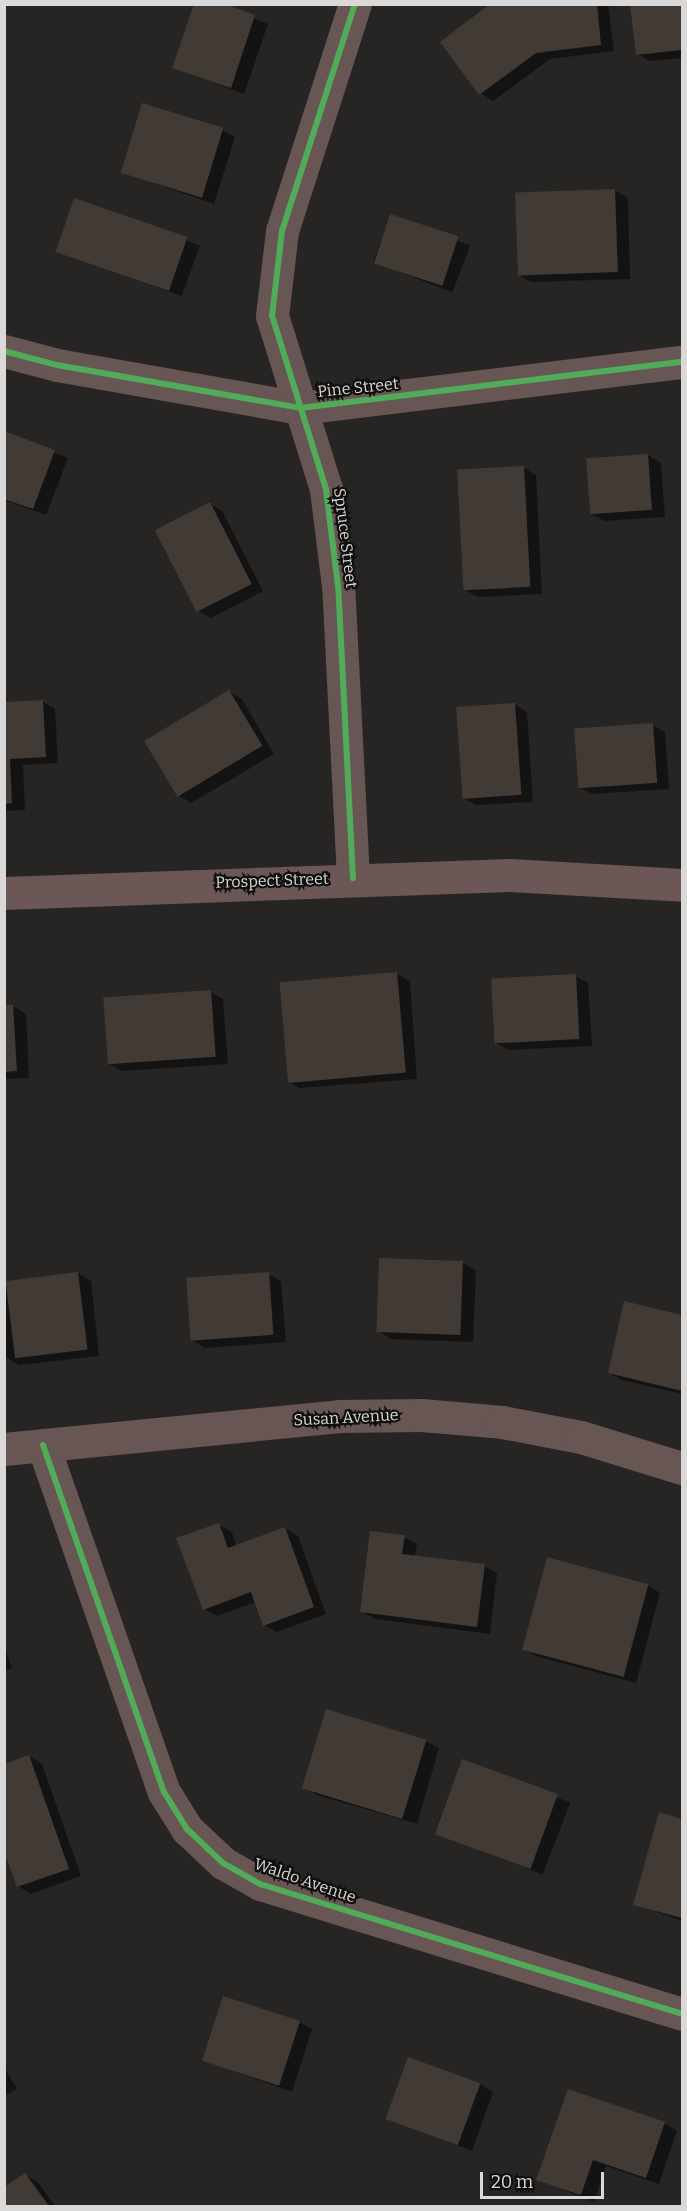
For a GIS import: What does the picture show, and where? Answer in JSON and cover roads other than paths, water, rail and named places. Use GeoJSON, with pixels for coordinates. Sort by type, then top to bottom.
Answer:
{"type":"FeatureCollection","features":[{"type":"Feature","properties":{"kind":"main road","name":"Prospect Street"},"geometry":{"type":"LineString","coordinates":[[4,893],[353,878],[510,875],[682,885]]}},
{"type":"Feature","properties":{"kind":"street","name":"Spruce Street"},"geometry":{"type":"LineString","coordinates":[[353,878],[338,586],[326,489],[272,316],[282,231],[356,4]]}},
{"type":"Feature","properties":{"kind":"street","name":"Pine Street"},"geometry":{"type":"LineString","coordinates":[[4,351],[57,365],[300,408],[682,362]]}},
{"type":"Feature","properties":{"kind":"street","name":"Susan Avenue"},"geometry":{"type":"LineString","coordinates":[[4,1449],[339,1416],[421,1415],[502,1422],[581,1437],[682,1468]]}},
{"type":"Feature","properties":{"kind":"street","name":"Waldo Avenue"},"geometry":{"type":"LineString","coordinates":[[43,1445],[164,1792],[187,1829],[223,1863],[260,1884],[682,2014]]}}]}
